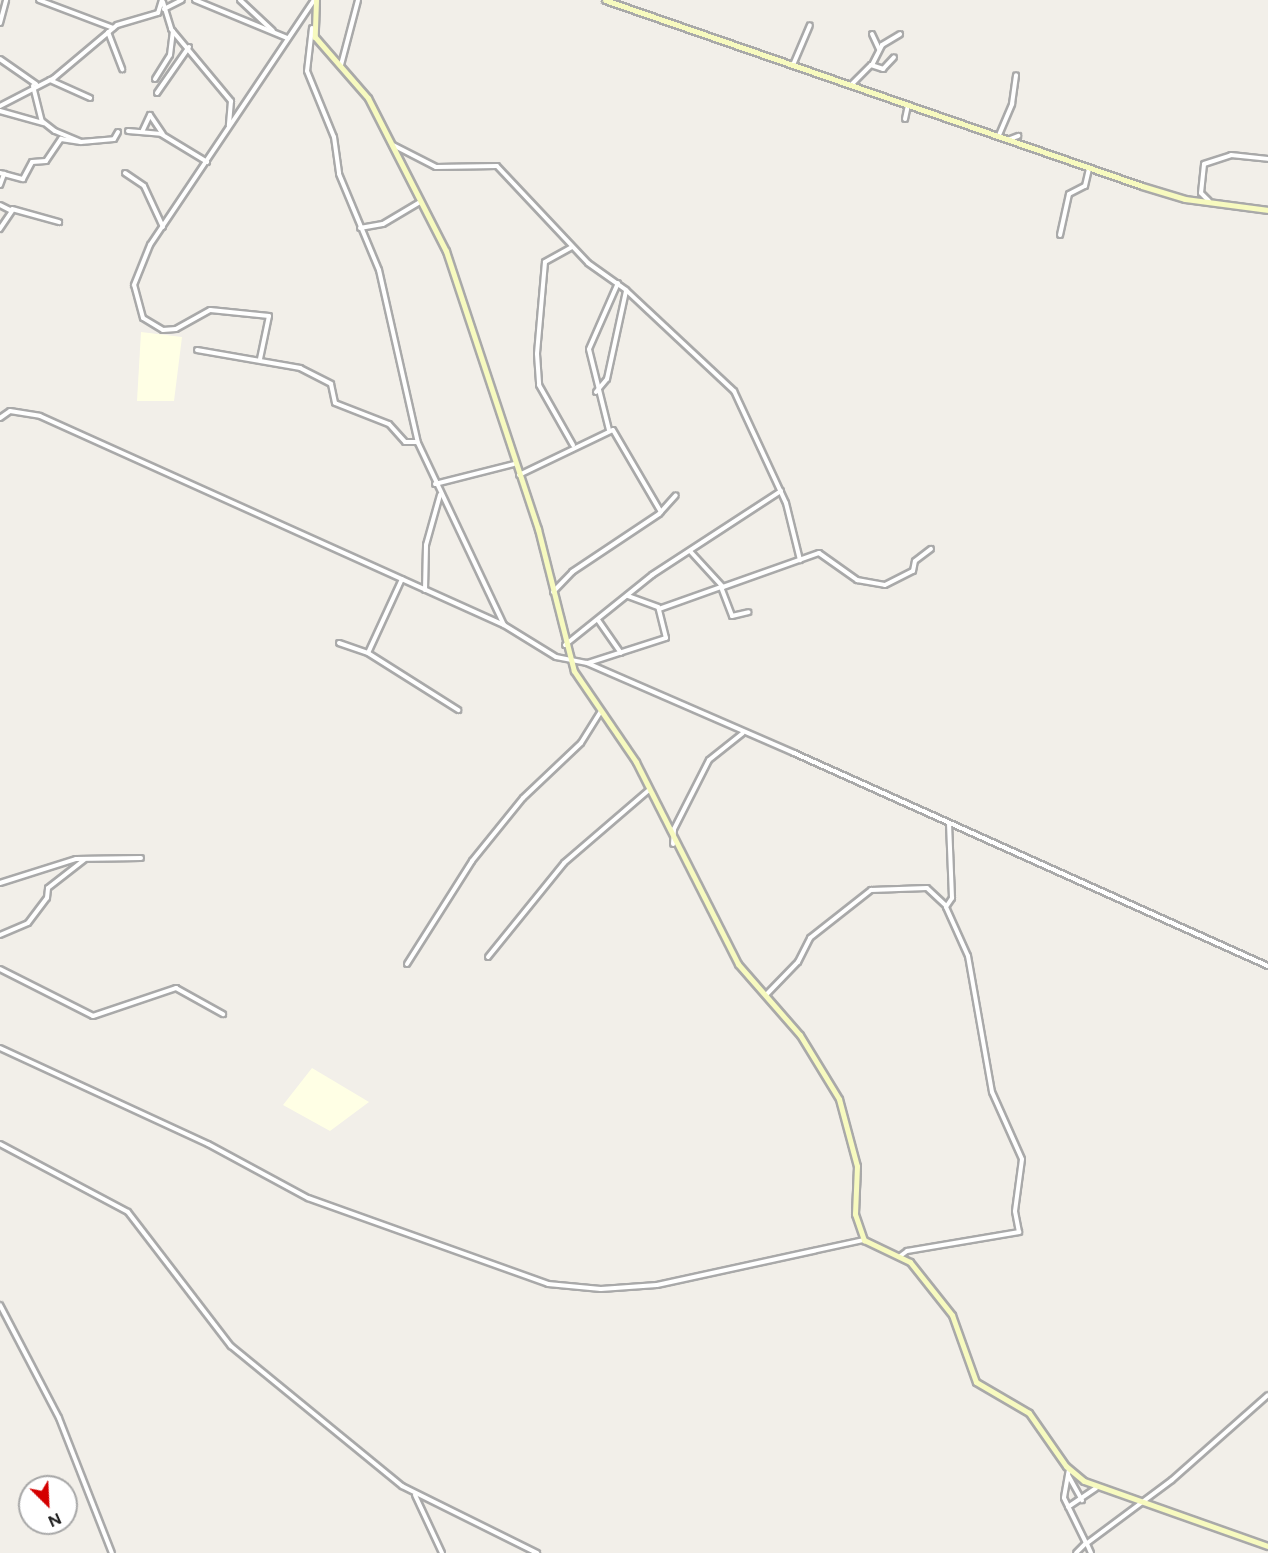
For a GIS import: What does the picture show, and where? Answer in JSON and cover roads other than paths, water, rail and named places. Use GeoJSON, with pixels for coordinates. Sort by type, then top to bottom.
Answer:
{"type":"FeatureCollection","features":[{"type":"Feature","properties":{"kind":"street"},"geometry":{"type":"LineString","coordinates":[[0,23],[6,0]]}},
{"type":"Feature","properties":{"kind":"street"},"geometry":{"type":"LineString","coordinates":[[39,0],[113,28]]}},
{"type":"Feature","properties":{"kind":"street"},"geometry":{"type":"LineString","coordinates":[[162,0],[162,9],[173,31],[189,47],[231,101],[228,129]]}},
{"type":"Feature","properties":{"kind":"street"},"geometry":{"type":"LineString","coordinates":[[0,106],[35,84],[49,80],[113,28],[182,0]]}},
{"type":"Feature","properties":{"kind":"street"},"geometry":{"type":"LineString","coordinates":[[195,0],[287,38]]}},
{"type":"Feature","properties":{"kind":"street"},"geometry":{"type":"LineString","coordinates":[[240,0],[276,33]]}},
{"type":"Feature","properties":{"kind":"street"},"geometry":{"type":"LineString","coordinates":[[315,0],[308,71],[360,228],[379,270],[417,442],[440,495],[504,625]]}},
{"type":"Feature","properties":{"kind":"street"},"geometry":{"type":"LineString","coordinates":[[260,359],[268,315],[210,310],[168,330],[142,318],[134,293],[136,277],[163,227],[287,38],[315,0]]}},
{"type":"Feature","properties":{"kind":"street"},"geometry":{"type":"LineString","coordinates":[[341,67],[340,52],[358,0]]}},
{"type":"Feature","properties":{"kind":"street"},"geometry":{"type":"LineString","coordinates":[[605,0],[1089,168],[1213,203],[1268,210]]}},
{"type":"Feature","properties":{"kind":"street"},"geometry":{"type":"LineString","coordinates":[[793,65],[810,25]]}},
{"type":"Feature","properties":{"kind":"street"},"geometry":{"type":"LineString","coordinates":[[312,27],[320,45],[368,98],[450,260],[553,592],[569,658],[649,790],[674,844],[738,964],[810,1049],[845,1112],[857,1166],[855,1214],[864,1240]]}},
{"type":"Feature","properties":{"kind":"street"},"geometry":{"type":"LineString","coordinates":[[155,79],[170,55],[173,31]]}},
{"type":"Feature","properties":{"kind":"street"},"geometry":{"type":"LineString","coordinates":[[108,32],[122,69]]}},
{"type":"Feature","properties":{"kind":"street"},"geometry":{"type":"LineString","coordinates":[[872,34],[879,49]]}},
{"type":"Feature","properties":{"kind":"street"},"geometry":{"type":"LineString","coordinates":[[851,85],[872,65],[879,49],[900,34]]}},
{"type":"Feature","properties":{"kind":"street"},"geometry":{"type":"LineString","coordinates":[[158,93],[189,47]]}},
{"type":"Feature","properties":{"kind":"street"},"geometry":{"type":"LineString","coordinates":[[872,65],[884,69],[894,57]]}},
{"type":"Feature","properties":{"kind":"street"},"geometry":{"type":"LineString","coordinates":[[0,59],[35,84],[44,123]]}},
{"type":"Feature","properties":{"kind":"street"},"geometry":{"type":"LineString","coordinates":[[998,135],[1012,104],[1016,75]]}},
{"type":"Feature","properties":{"kind":"street"},"geometry":{"type":"LineString","coordinates":[[49,80],[90,98]]}},
{"type":"Feature","properties":{"kind":"street"},"geometry":{"type":"LineString","coordinates":[[905,119],[908,105]]}},
{"type":"Feature","properties":{"kind":"street"},"geometry":{"type":"LineString","coordinates":[[0,111],[44,123],[81,142]]}},
{"type":"Feature","properties":{"kind":"street"},"geometry":{"type":"LineString","coordinates":[[142,132],[150,115],[159,121],[163,135]]}},
{"type":"Feature","properties":{"kind":"street"},"geometry":{"type":"LineString","coordinates":[[128,131],[163,135],[207,162]]}},
{"type":"Feature","properties":{"kind":"street"},"geometry":{"type":"LineString","coordinates":[[0,185],[2,174],[23,179],[32,162],[46,161],[60,139],[81,142],[114,138],[118,132]]}},
{"type":"Feature","properties":{"kind":"street"},"geometry":{"type":"LineString","coordinates":[[1009,139],[1018,136]]}},
{"type":"Feature","properties":{"kind":"street"},"geometry":{"type":"LineString","coordinates":[[391,144],[436,167],[495,164],[572,248],[626,290],[737,394],[781,491],[800,560]]}},
{"type":"Feature","properties":{"kind":"street"},"geometry":{"type":"LineString","coordinates":[[1213,203],[1201,193],[1203,164],[1231,155],[1268,159]]}},
{"type":"Feature","properties":{"kind":"street"},"geometry":{"type":"LineString","coordinates":[[1060,235],[1069,194],[1086,186],[1089,168]]}},
{"type":"Feature","properties":{"kind":"street"},"geometry":{"type":"LineString","coordinates":[[125,173],[144,186],[163,227]]}},
{"type":"Feature","properties":{"kind":"street"},"geometry":{"type":"LineString","coordinates":[[360,228],[383,224],[420,202]]}},
{"type":"Feature","properties":{"kind":"street"},"geometry":{"type":"LineString","coordinates":[[0,205],[59,222]]}},
{"type":"Feature","properties":{"kind":"street"},"geometry":{"type":"LineString","coordinates":[[0,229],[12,209]]}},
{"type":"Feature","properties":{"kind":"street"},"geometry":{"type":"LineString","coordinates":[[572,248],[545,262],[537,354],[539,385],[573,445]]}},
{"type":"Feature","properties":{"kind":"street"},"geometry":{"type":"LineString","coordinates":[[618,283],[589,349],[596,392],[609,430],[661,512]]}},
{"type":"Feature","properties":{"kind":"street"},"geometry":{"type":"LineString","coordinates":[[596,392],[606,379],[626,290]]}},
{"type":"Feature","properties":{"kind":"street"},"geometry":{"type":"LineString","coordinates":[[197,350],[260,359],[303,369],[330,384],[335,403],[389,424],[405,442],[417,442]]}},
{"type":"Feature","properties":{"kind":"street"},"geometry":{"type":"LineString","coordinates":[[0,418],[10,411],[40,416],[504,625],[556,657],[587,663],[1268,966]]}},
{"type":"Feature","properties":{"kind":"street"},"geometry":{"type":"LineString","coordinates":[[518,476],[573,445],[609,430]]}},
{"type":"Feature","properties":{"kind":"street"},"geometry":{"type":"LineString","coordinates":[[435,484],[514,464]]}},
{"type":"Feature","properties":{"kind":"street"},"geometry":{"type":"LineString","coordinates":[[565,645],[627,596],[690,551],[781,491]]}},
{"type":"Feature","properties":{"kind":"street"},"geometry":{"type":"LineString","coordinates":[[425,590],[426,544],[440,495]]}},
{"type":"Feature","properties":{"kind":"street"},"geometry":{"type":"LineString","coordinates":[[553,592],[572,572],[661,512],[676,495]]}},
{"type":"Feature","properties":{"kind":"street"},"geometry":{"type":"LineString","coordinates":[[627,596],[659,609],[822,554],[860,582],[885,585],[913,571],[915,561],[931,549]]}},
{"type":"Feature","properties":{"kind":"street"},"geometry":{"type":"LineString","coordinates":[[690,551],[721,587],[732,616],[749,612]]}},
{"type":"Feature","properties":{"kind":"street"},"geometry":{"type":"LineString","coordinates":[[368,653],[402,579]]}},
{"type":"Feature","properties":{"kind":"street"},"geometry":{"type":"LineString","coordinates":[[587,663],[665,639],[659,609]]}},
{"type":"Feature","properties":{"kind":"street"},"geometry":{"type":"LineString","coordinates":[[598,620],[621,653]]}},
{"type":"Feature","properties":{"kind":"street"},"geometry":{"type":"LineString","coordinates":[[339,643],[368,653],[458,710]]}},
{"type":"Feature","properties":{"kind":"street"},"geometry":{"type":"LineString","coordinates":[[407,964],[472,861],[523,798],[581,743],[601,711]]}},
{"type":"Feature","properties":{"kind":"street"},"geometry":{"type":"LineString","coordinates":[[674,844],[674,829],[710,760],[743,733]]}},
{"type":"Feature","properties":{"kind":"street"},"geometry":{"type":"LineString","coordinates":[[488,957],[564,863],[649,790]]}},
{"type":"Feature","properties":{"kind":"street"},"geometry":{"type":"LineString","coordinates":[[946,907],[952,898],[949,824]]}},
{"type":"Feature","properties":{"kind":"street"},"geometry":{"type":"LineString","coordinates":[[0,883],[84,859],[141,858]]}},
{"type":"Feature","properties":{"kind":"street"},"geometry":{"type":"LineString","coordinates":[[0,935],[28,923],[47,898],[48,888],[84,859]]}},
{"type":"Feature","properties":{"kind":"street"},"geometry":{"type":"LineString","coordinates":[[766,998],[798,962],[810,938],[871,890],[927,888],[946,907],[968,956],[992,1092],[1022,1159],[1015,1211],[1019,1232],[907,1251],[899,1257]]}},
{"type":"Feature","properties":{"kind":"street"},"geometry":{"type":"LineString","coordinates":[[0,969],[93,1016],[176,988],[192,992],[224,1014]]}},
{"type":"Feature","properties":{"kind":"street"},"geometry":{"type":"LineString","coordinates":[[0,1048],[208,1144],[302,1196],[548,1284],[601,1288],[657,1285],[864,1240],[910,1262],[952,1315],[976,1382],[1033,1417],[1068,1472],[1082,1500]]}},
{"type":"Feature","properties":{"kind":"street"},"geometry":{"type":"LineString","coordinates":[[0,1144],[128,1212],[231,1346],[292,1401],[415,1495],[498,1530],[537,1553]]}},
{"type":"Feature","properties":{"kind":"street"},"geometry":{"type":"LineString","coordinates":[[0,1305],[59,1418],[112,1553]]}},
{"type":"Feature","properties":{"kind":"street"},"geometry":{"type":"LineString","coordinates":[[1076,1553],[1144,1502],[1268,1395]]}},
{"type":"Feature","properties":{"kind":"street"},"geometry":{"type":"LineString","coordinates":[[1068,1472],[1096,1488],[1144,1502],[1268,1546]]}},
{"type":"Feature","properties":{"kind":"street"},"geometry":{"type":"LineString","coordinates":[[1068,1472],[1063,1495],[1091,1553]]}},
{"type":"Feature","properties":{"kind":"street"},"geometry":{"type":"LineString","coordinates":[[1068,1507],[1082,1500],[1096,1488]]}},
{"type":"Feature","properties":{"kind":"street"},"geometry":{"type":"LineString","coordinates":[[415,1495],[442,1553]]}}]}
